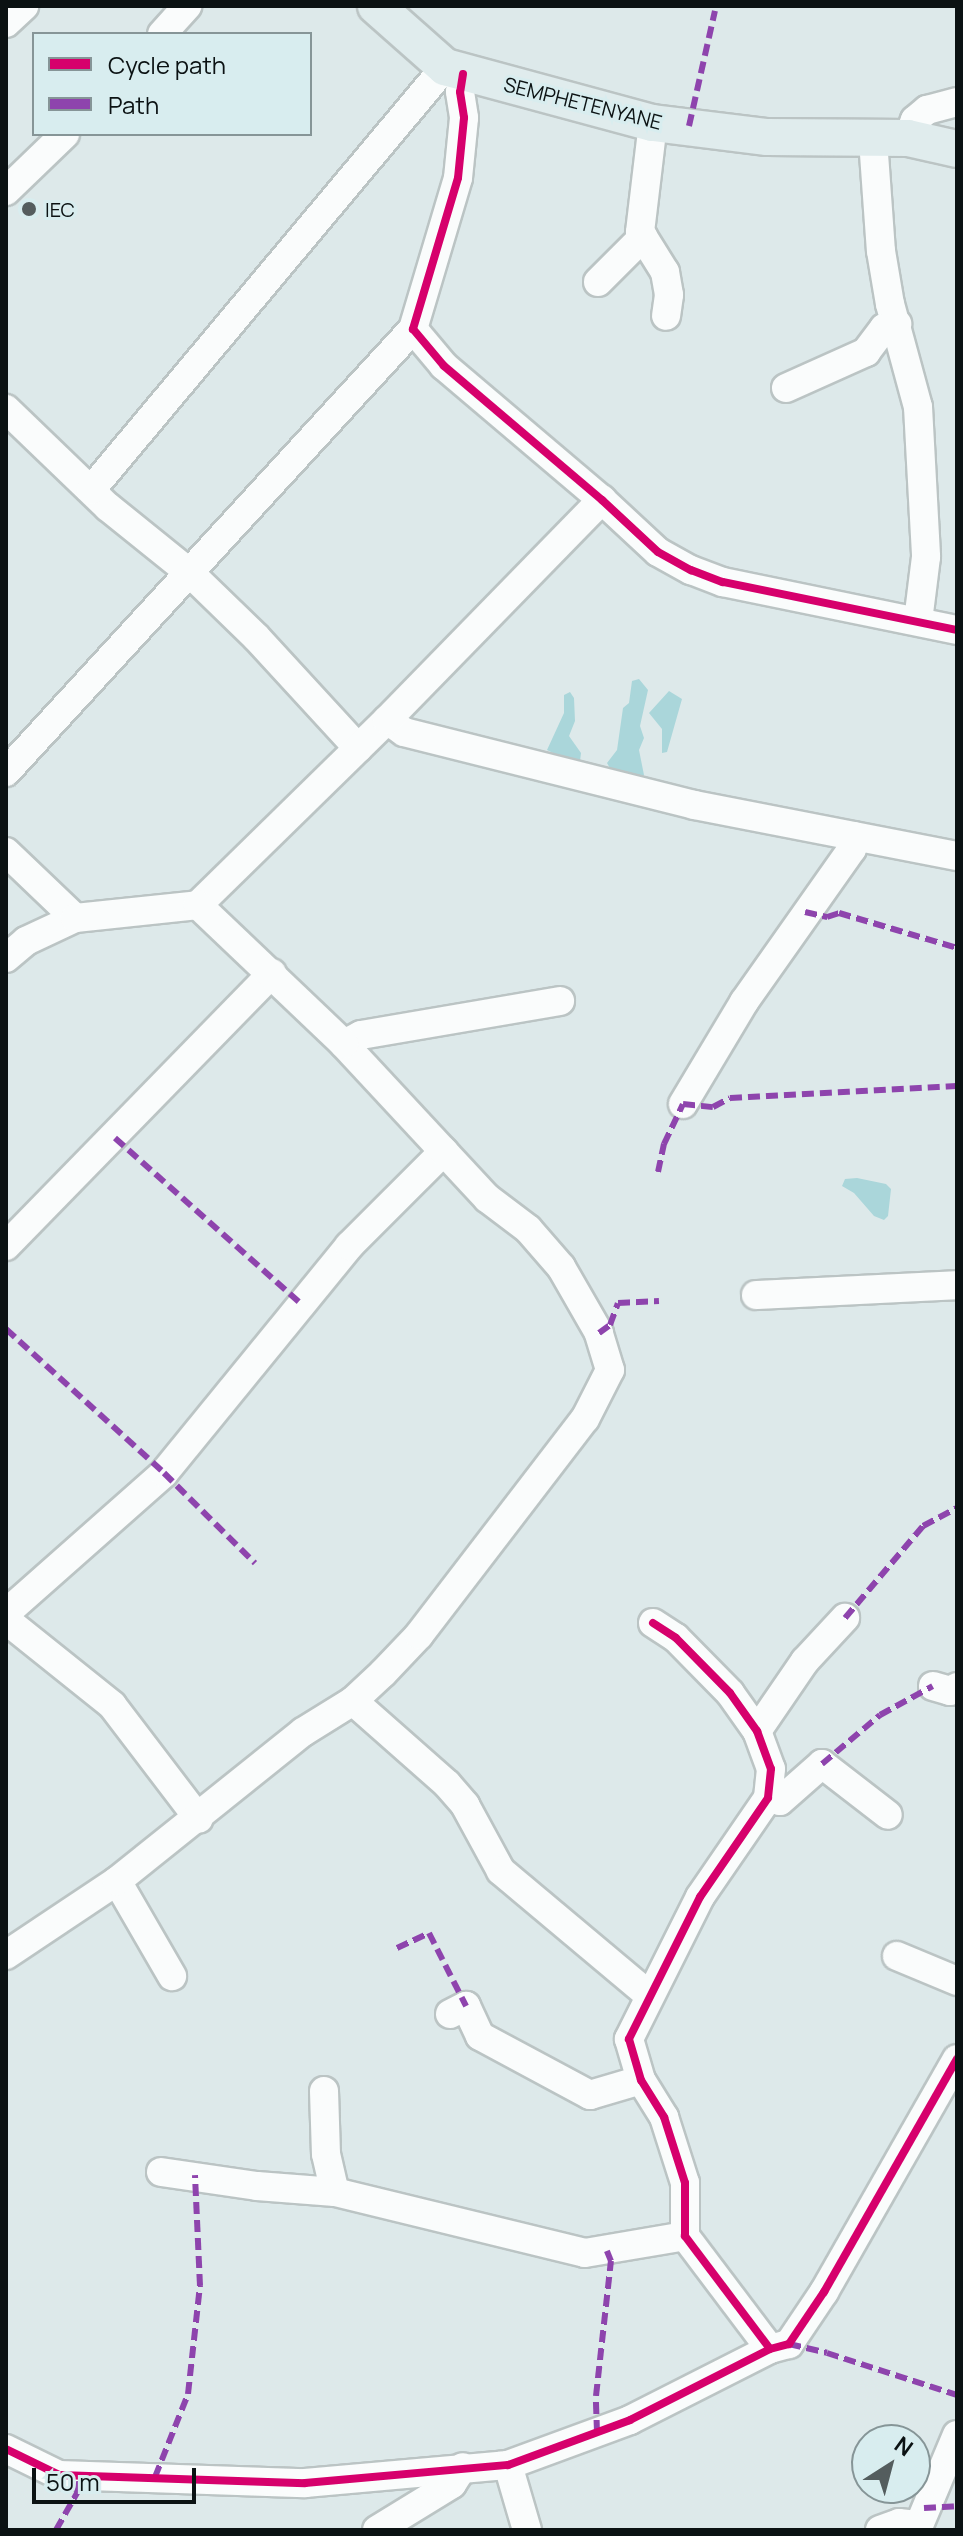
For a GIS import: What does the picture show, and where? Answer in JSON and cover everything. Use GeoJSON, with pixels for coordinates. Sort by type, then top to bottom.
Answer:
{"type":"FeatureCollection","features":[{"type":"Feature","properties":{"kind":"main road","name":"SEMPHETENYANE"},"geometry":{"type":"LineString","coordinates":[[385,9],[454,70],[653,123],[767,137],[890,139],[957,149]]}},
{"type":"Feature","properties":{"kind":"street"},"geometry":{"type":"LineString","coordinates":[[6,23],[24,6]]}},
{"type":"Feature","properties":{"kind":"street"},"geometry":{"type":"LineString","coordinates":[[164,32],[187,6]]}},
{"type":"Feature","properties":{"kind":"street"},"geometry":{"type":"LineString","coordinates":[[6,772],[413,329],[458,178],[464,118],[454,70]]}},
{"type":"Feature","properties":{"kind":"street"},"geometry":{"type":"LineString","coordinates":[[91,490],[454,70]]}},
{"type":"Feature","properties":{"kind":"street"},"geometry":{"type":"LineString","coordinates":[[918,621],[926,557],[918,407],[881,251],[890,139],[927,110],[957,102]]}},
{"type":"Feature","properties":{"kind":"street"},"geometry":{"type":"LineString","coordinates":[[653,123],[640,217],[643,237],[665,272],[669,295],[666,316]]}},
{"type":"Feature","properties":{"kind":"street"},"geometry":{"type":"LineString","coordinates":[[6,191],[63,136]]}},
{"type":"Feature","properties":{"kind":"street"},"geometry":{"type":"LineString","coordinates":[[598,282],[643,237]]}},
{"type":"Feature","properties":{"kind":"street"},"geometry":{"type":"LineString","coordinates":[[786,388],[866,352],[884,328],[897,324]]}},
{"type":"Feature","properties":{"kind":"street"},"geometry":{"type":"LineString","coordinates":[[413,329],[444,366],[602,500],[658,552],[691,570],[723,582],[957,630]]}},
{"type":"Feature","properties":{"kind":"street"},"geometry":{"type":"LineString","coordinates":[[6,409],[91,490],[191,574],[256,637],[358,748]]}},
{"type":"Feature","properties":{"kind":"street"},"geometry":{"type":"LineString","coordinates":[[6,958],[26,941],[75,918],[198,905],[387,720],[602,500]]}},
{"type":"Feature","properties":{"kind":"street"},"geometry":{"type":"LineString","coordinates":[[387,720],[404,732],[694,805],[957,856]]}},
{"type":"Feature","properties":{"kind":"street"},"geometry":{"type":"LineString","coordinates":[[683,1104],[744,1002],[852,849],[854,836]]}},
{"type":"Feature","properties":{"kind":"street"},"geometry":{"type":"LineString","coordinates":[[6,852],[75,918]]}},
{"type":"Feature","properties":{"kind":"street"},"geometry":{"type":"LineString","coordinates":[[6,1955],[117,1881],[199,1819],[303,1732],[353,1701],[419,1635],[585,1419],[610,1370],[599,1333],[561,1267],[528,1229],[487,1198],[344,1044],[198,905]]}},
{"type":"Feature","properties":{"kind":"street"},"geometry":{"type":"LineString","coordinates":[[6,1246],[272,973]]}},
{"type":"Feature","properties":{"kind":"street"},"geometry":{"type":"LineString","coordinates":[[344,1044],[361,1035],[560,1001]]}},
{"type":"Feature","properties":{"kind":"street"},"geometry":{"type":"LineString","coordinates":[[6,1613],[164,1473],[349,1246],[444,1151]]}},
{"type":"Feature","properties":{"kind":"street"},"geometry":{"type":"LineString","coordinates":[[756,1295],[957,1285]]}},
{"type":"Feature","properties":{"kind":"street"},"geometry":{"type":"LineString","coordinates":[[757,1731],[805,1661],[845,1618]]}},
{"type":"Feature","properties":{"kind":"street"},"geometry":{"type":"LineString","coordinates":[[6,1620],[112,1705],[199,1819]]}},
{"type":"Feature","properties":{"kind":"street"},"geometry":{"type":"LineString","coordinates":[[653,1623],[707,1666],[757,1731],[771,1769],[768,1798],[700,1897],[629,2039],[641,2080],[664,2117],[685,2183],[685,2236],[770,2349]]}},
{"type":"Feature","properties":{"kind":"street"},"geometry":{"type":"LineString","coordinates":[[353,1701],[447,1784],[465,1805],[501,1871],[649,1995]]}},
{"type":"Feature","properties":{"kind":"street"},"geometry":{"type":"LineString","coordinates":[[768,1798],[780,1801],[822,1764],[888,1815]]}},
{"type":"Feature","properties":{"kind":"street"},"geometry":{"type":"LineString","coordinates":[[117,1881],[172,1976]]}},
{"type":"Feature","properties":{"kind":"street"},"geometry":{"type":"LineString","coordinates":[[897,1956],[957,1981]]}},
{"type":"Feature","properties":{"kind":"street"},"geometry":{"type":"LineString","coordinates":[[450,2014],[466,2006],[480,2036],[590,2095],[641,2080]]}},
{"type":"Feature","properties":{"kind":"street"},"geometry":{"type":"LineString","coordinates":[[6,2449],[59,2475],[80,2478],[155,2477],[305,2483],[508,2465],[630,2420],[770,2349],[789,2344],[824,2292],[957,2059]]}},
{"type":"Feature","properties":{"kind":"street"},"geometry":{"type":"LineString","coordinates":[[324,2091],[322,2124],[335,2192]]}},
{"type":"Feature","properties":{"kind":"street"},"geometry":{"type":"LineString","coordinates":[[161,2172],[257,2186],[335,2192],[585,2253],[685,2236]]}},
{"type":"Feature","properties":{"kind":"street"},"geometry":{"type":"LineString","coordinates":[[880,2530],[899,2523],[918,2527],[957,2435]]}},
{"type":"Feature","properties":{"kind":"street"},"geometry":{"type":"LineString","coordinates":[[508,2465],[527,2530]]}},
{"type":"Feature","properties":{"kind":"street"},"geometry":{"type":"LineString","coordinates":[[377,2530],[452,2484],[463,2467]]}},
{"type":"Feature","properties":{"kind":"shaded area"},"geometry":{"type":"Polygon","coordinates":[[[639,679],[648,690],[640,726],[644,738],[639,750],[644,775],[637,781],[611,770],[607,763],[617,750],[623,708],[629,703],[632,681],[639,679]]]}},
{"type":"Feature","properties":{"kind":"shaded area"},"geometry":{"type":"Polygon","coordinates":[[[669,691],[682,699],[667,752],[662,753],[662,729],[649,713],[669,691]]]}},
{"type":"Feature","properties":{"kind":"shaded area"},"geometry":{"type":"Polygon","coordinates":[[[570,692],[574,698],[575,721],[569,736],[581,753],[580,761],[573,763],[547,750],[564,713],[564,695],[570,692]]]}},
{"type":"Feature","properties":{"kind":"shaded area"},"geometry":{"type":"Polygon","coordinates":[[[857,1178],[886,1184],[891,1189],[888,1216],[884,1220],[874,1216],[854,1193],[842,1186],[845,1179],[857,1178]]]}},
{"type":"Feature","properties":{"kind":"marked path"},"geometry":{"type":"LineString","coordinates":[[689,126],[715,11]]}},
{"type":"Feature","properties":{"kind":"marked path"},"geometry":{"type":"LineString","coordinates":[[805,912],[827,917],[839,913],[957,948]]}},
{"type":"Feature","properties":{"kind":"marked path"},"geometry":{"type":"LineString","coordinates":[[658,1172],[664,1144],[683,1104],[713,1107],[730,1098],[957,1086]]}},
{"type":"Feature","properties":{"kind":"marked path"},"geometry":{"type":"LineString","coordinates":[[115,1138],[300,1303]]}},
{"type":"Feature","properties":{"kind":"marked path"},"geometry":{"type":"LineString","coordinates":[[599,1333],[610,1325],[618,1303],[659,1301]]}},
{"type":"Feature","properties":{"kind":"marked path"},"geometry":{"type":"LineString","coordinates":[[6,1329],[164,1473],[255,1563]]}},
{"type":"Feature","properties":{"kind":"marked path"},"geometry":{"type":"LineString","coordinates":[[845,1618],[923,1526],[957,1508]]}},
{"type":"Feature","properties":{"kind":"marked path"},"geometry":{"type":"LineString","coordinates":[[822,1764],[880,1715],[933,1686]]}},
{"type":"Feature","properties":{"kind":"marked path"},"geometry":{"type":"LineString","coordinates":[[397,1948],[429,1933],[466,2006]]}},
{"type":"Feature","properties":{"kind":"marked path"},"geometry":{"type":"LineString","coordinates":[[155,2477],[188,2394],[200,2286],[195,2175]]}},
{"type":"Feature","properties":{"kind":"marked path"},"geometry":{"type":"LineString","coordinates":[[597,2432],[596,2396],[611,2261],[607,2251]]}},
{"type":"Feature","properties":{"kind":"marked path"},"geometry":{"type":"LineString","coordinates":[[789,2344],[827,2353],[957,2395]]}},
{"type":"Feature","properties":{"kind":"marked path"},"geometry":{"type":"LineString","coordinates":[[56,2530],[77,2493],[80,2478]]}},
{"type":"Feature","properties":{"kind":"marked path"},"geometry":{"type":"LineString","coordinates":[[924,2508],[957,2506]]}},
{"type":"Feature","properties":{"kind":"cycle path"},"geometry":{"type":"LineString","coordinates":[[463,74],[460,92],[464,118],[458,178],[413,329],[444,366],[602,500],[658,552],[691,570],[723,582],[957,630]]}},
{"type":"Feature","properties":{"kind":"cycle path"},"geometry":{"type":"LineString","coordinates":[[653,1623],[676,1638],[730,1693],[757,1731],[771,1769],[768,1798],[700,1897],[629,2039],[641,2080],[664,2117],[685,2183],[685,2236],[770,2349]]}},
{"type":"Feature","properties":{"kind":"cycle path"},"geometry":{"type":"LineString","coordinates":[[6,2449],[59,2475],[305,2483],[508,2465],[630,2420],[770,2349],[789,2344],[824,2292],[957,2059]]}},
{"type":"Feature","properties":{"kind":"place","name":"IEC"},"geometry":{"type":"Point","coordinates":[29,209]}}]}
